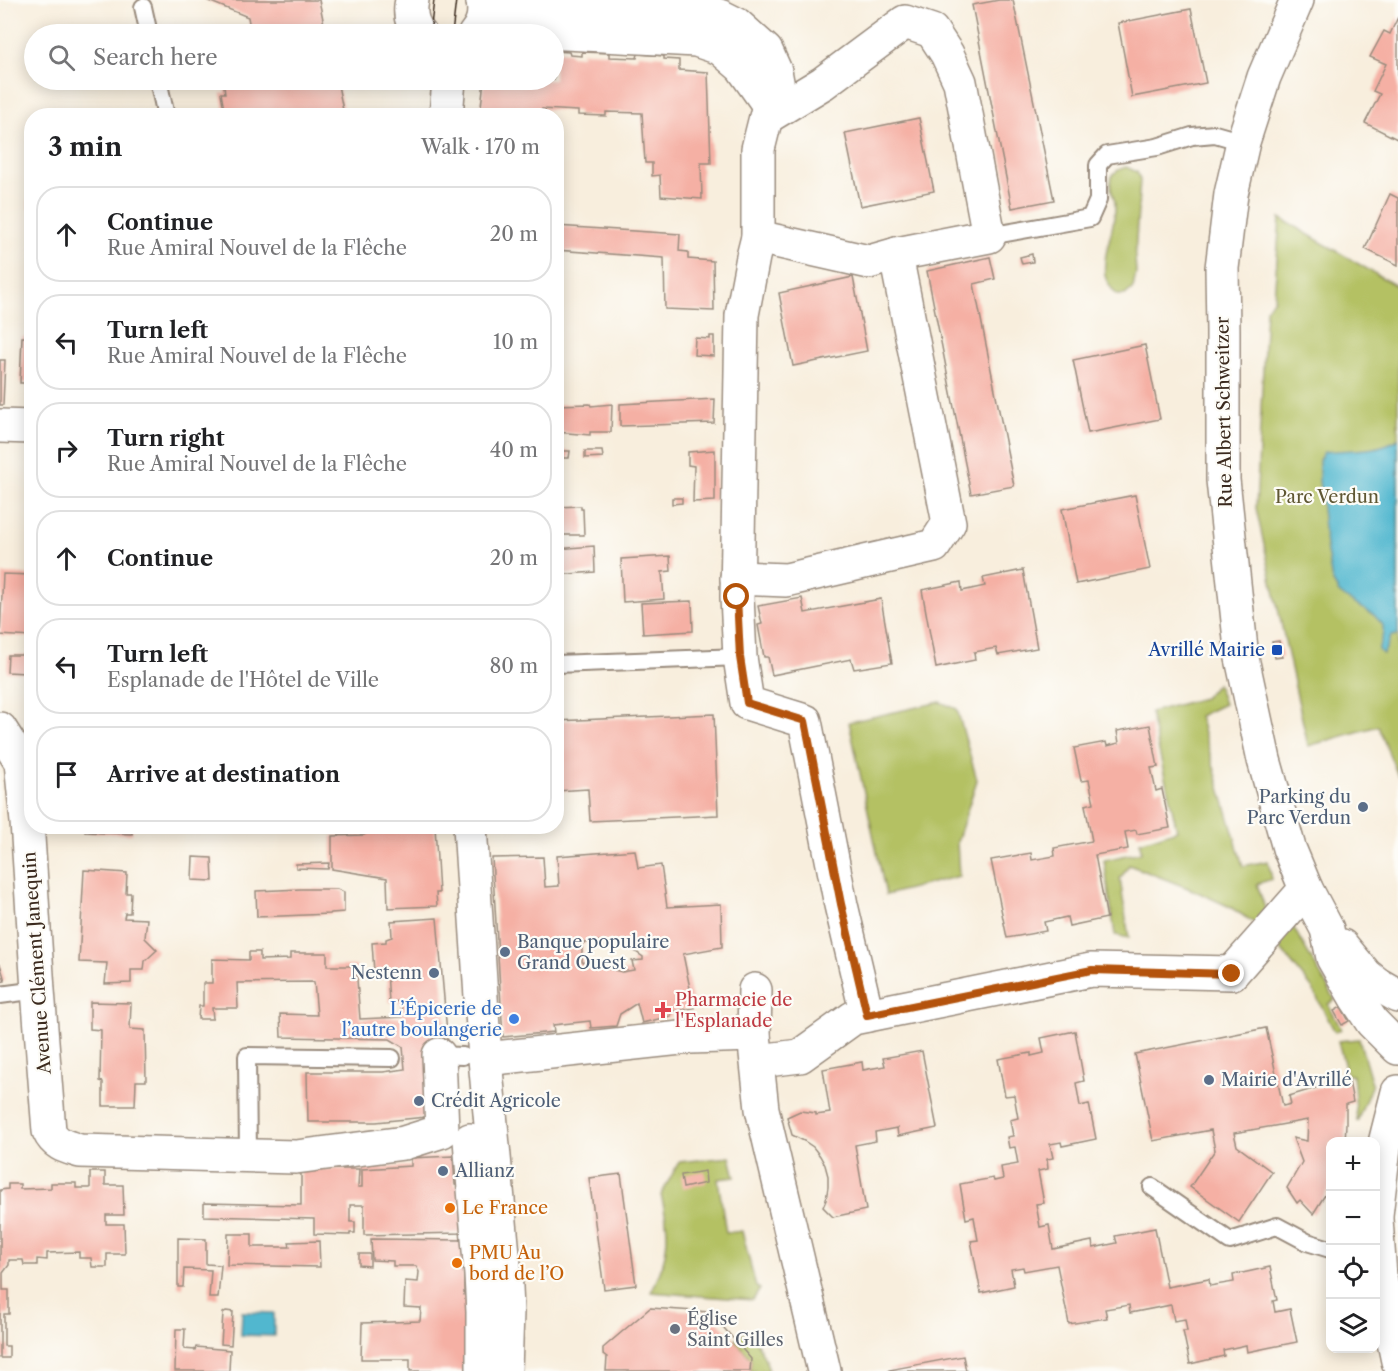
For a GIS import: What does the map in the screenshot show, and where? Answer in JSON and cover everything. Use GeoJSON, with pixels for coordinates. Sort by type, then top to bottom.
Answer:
{"type":"FeatureCollection","features":[{"type":"Feature","properties":{"kind":"street"},"geometry":{"type":"LineString","coordinates":[[412,0],[410,13],[413,24]]}},
{"type":"Feature","properties":{"kind":"street","name":"Rue Albert Schweitzer"},"geometry":{"type":"LineString","coordinates":[[1297,0],[1264,77],[1243,142],[1231,194],[1222,268],[1223,480],[1242,658],[1264,760],[1289,848],[1306,889],[1327,929],[1366,975],[1398,996]]}},
{"type":"Feature","properties":{"kind":"street"},"geometry":{"type":"LineString","coordinates":[[480,17],[496,24]]}},
{"type":"Feature","properties":{"kind":"street"},"geometry":{"type":"LineString","coordinates":[[758,237],[869,262],[897,254],[989,236],[960,82],[947,54],[932,31],[905,22],[824,83],[768,111]]}},
{"type":"Feature","properties":{"kind":"street"},"geometry":{"type":"LineString","coordinates":[[564,33],[696,40],[720,48],[742,67],[768,111],[758,149],[758,237],[741,315],[737,578],[740,657],[747,703],[805,721],[841,904],[867,1015]]}},
{"type":"Feature","properties":{"kind":"street"},"geometry":{"type":"LineString","coordinates":[[425,108],[426,90]]}},
{"type":"Feature","properties":{"kind":"street"},"geometry":{"type":"LineString","coordinates":[[447,108],[448,90]]}},
{"type":"Feature","properties":{"kind":"street"},"geometry":{"type":"LineString","coordinates":[[737,578],[786,580],[934,546],[949,523],[897,254]]}},
{"type":"Feature","properties":{"kind":"street"},"geometry":{"type":"LineString","coordinates":[[0,426],[24,427]]}},
{"type":"Feature","properties":{"kind":"street","name":"Avenue Clément Janequin"},"geometry":{"type":"LineString","coordinates":[[0,729],[21,762],[13,824],[38,990],[51,1136],[62,1146],[80,1151],[248,1156]]}},
{"type":"Feature","properties":{"kind":"street"},"geometry":{"type":"LineString","coordinates":[[449,834],[456,1056],[482,1275],[483,1371]]}},
{"type":"Feature","properties":{"kind":"street"},"geometry":{"type":"LineString","coordinates":[[248,1156],[296,1157],[404,1143],[442,1131],[456,1056],[470,834]]}},
{"type":"Feature","properties":{"kind":"street"},"geometry":{"type":"LineString","coordinates":[[456,1056],[690,1037],[800,1056],[853,1018],[1092,970],[1232,974],[1306,889]]}},
{"type":"Feature","properties":{"kind":"street","name":"Rue Albert Schweitzer"},"geometry":{"type":"LineString","coordinates":[[1327,929],[1333,958],[1356,998],[1372,1022],[1398,1048]]}},
{"type":"Feature","properties":{"kind":"street"},"geometry":{"type":"LineString","coordinates":[[754,990],[756,1048],[762,1109],[824,1371]]}},
{"type":"Feature","properties":{"kind":"street"},"geometry":{"type":"LineString","coordinates":[[456,1056],[506,1287],[505,1371]]}},
{"type":"Feature","properties":{"kind":"street"},"geometry":{"type":"LineString","coordinates":[[1379,1191],[1384,1147],[1398,1092]]}},
{"type":"Feature","properties":{"kind":"street"},"geometry":{"type":"LineString","coordinates":[[1380,1235],[1384,1253],[1380,1277],[1398,1361]]}},
{"type":"Feature","properties":{"kind":"lane"},"geometry":{"type":"LineString","coordinates":[[143,7],[146,24]]}},
{"type":"Feature","properties":{"kind":"lane"},"geometry":{"type":"LineString","coordinates":[[160,90],[164,108]]}},
{"type":"Feature","properties":{"kind":"lane"},"geometry":{"type":"LineString","coordinates":[[989,236],[1090,218],[1098,200],[1098,165],[1107,155],[1156,147],[1192,136],[1208,134],[1243,142]]}},
{"type":"Feature","properties":{"kind":"lane"},"geometry":{"type":"LineString","coordinates":[[564,664],[740,657]]}},
{"type":"Feature","properties":{"kind":"lane"},"geometry":{"type":"LineString","coordinates":[[0,995],[38,990]]}},
{"type":"Feature","properties":{"kind":"lane"},"geometry":{"type":"LineString","coordinates":[[248,1156],[247,1056],[392,1058]]}},
{"type":"Feature","properties":{"kind":"lane"},"geometry":{"type":"LineString","coordinates":[[1152,1187],[1230,1241],[1277,1226],[1307,1242],[1326,1248]]}},
{"type":"Feature","properties":{"kind":"green space"},"geometry":{"type":"Polygon","coordinates":[[[1126,167],[1137,172],[1140,179],[1136,273],[1133,288],[1125,295],[1117,295],[1105,275],[1105,258],[1115,214],[1110,181],[1115,172],[1126,167]]]}},
{"type":"Feature","properties":{"kind":"green space","name":"Parc Verdun"},"geometry":{"type":"Polygon","coordinates":[[[1280,218],[1398,287],[1398,776],[1378,726],[1308,746],[1256,508],[1266,309],[1274,299],[1280,218]]]}},
{"type":"Feature","properties":{"kind":"green space"},"geometry":{"type":"Polygon","coordinates":[[[1217,684],[1224,704],[1199,716],[1243,866],[1268,861],[1272,879],[1257,884],[1266,911],[1256,924],[1230,907],[1129,865],[1120,879],[1129,938],[1115,935],[1104,860],[1141,852],[1140,842],[1177,830],[1150,712],[1204,698],[1217,684]]]}},
{"type":"Feature","properties":{"kind":"green space"},"geometry":{"type":"Polygon","coordinates":[[[940,702],[957,709],[977,780],[957,842],[959,876],[886,895],[849,722],[940,702]]]}},
{"type":"Feature","properties":{"kind":"green space"},"geometry":{"type":"Polygon","coordinates":[[[1292,925],[1335,1000],[1328,1004],[1341,1029],[1335,1032],[1312,988],[1275,942],[1292,925]]]}},
{"type":"Feature","properties":{"kind":"green space"},"geometry":{"type":"Polygon","coordinates":[[[1359,1039],[1372,1084],[1357,1122],[1353,1075],[1347,1075],[1338,1041],[1359,1039]]]}},
{"type":"Feature","properties":{"kind":"green space"},"geometry":{"type":"Polygon","coordinates":[[[730,1157],[735,1177],[718,1179],[726,1233],[742,1231],[756,1287],[760,1289],[753,1300],[651,1292],[665,1256],[667,1233],[661,1195],[679,1162],[730,1157]]]}},
{"type":"Feature","properties":{"kind":"green space"},"geometry":{"type":"Polygon","coordinates":[[[748,1331],[761,1350],[769,1371],[750,1371],[751,1359],[735,1340],[748,1331]]]}},
{"type":"Feature","properties":{"kind":"water"},"geometry":{"type":"Polygon","coordinates":[[[1398,439],[1398,635],[1391,636],[1383,654],[1378,650],[1383,634],[1382,624],[1374,615],[1339,593],[1332,581],[1326,546],[1319,460],[1324,452],[1380,447],[1398,439]]]}},
{"type":"Feature","properties":{"kind":"water"},"geometry":{"type":"Polygon","coordinates":[[[242,1312],[274,1313],[274,1336],[241,1335],[242,1312]]]}},
{"type":"Feature","properties":{"kind":"building"},"geometry":{"type":"Polygon","coordinates":[[[206,0],[319,0],[324,24],[249,24],[248,17],[206,0]]]}},
{"type":"Feature","properties":{"kind":"building"},"geometry":{"type":"Polygon","coordinates":[[[1013,0],[1054,200],[1012,208],[972,5],[1013,0]]]}},
{"type":"Feature","properties":{"kind":"building"},"geometry":{"type":"Polygon","coordinates":[[[1191,9],[1206,83],[1132,97],[1118,23],[1191,9]]]}},
{"type":"Feature","properties":{"kind":"building"},"geometry":{"type":"Polygon","coordinates":[[[1398,17],[1397,139],[1365,123],[1380,94],[1373,91],[1386,64],[1370,57],[1384,31],[1390,34],[1398,17]]]}},
{"type":"Feature","properties":{"kind":"building"},"geometry":{"type":"Polygon","coordinates":[[[564,52],[569,52],[570,55],[582,56],[582,52],[609,53],[609,57],[637,58],[638,54],[679,60],[679,70],[708,72],[711,163],[701,163],[702,199],[661,196],[660,175],[652,176],[652,163],[645,163],[642,113],[606,112],[606,116],[578,115],[578,111],[564,110],[564,108],[481,108],[483,90],[564,90],[564,52]]]}},
{"type":"Feature","properties":{"kind":"building"},"geometry":{"type":"Polygon","coordinates":[[[225,90],[339,90],[343,108],[224,108],[221,93],[225,93],[225,90]]]}},
{"type":"Feature","properties":{"kind":"building"},"geometry":{"type":"Polygon","coordinates":[[[919,118],[934,191],[860,206],[845,133],[919,118]]]}},
{"type":"Feature","properties":{"kind":"building"},"geometry":{"type":"Polygon","coordinates":[[[1390,194],[1398,198],[1398,265],[1365,249],[1390,194]]]}},
{"type":"Feature","properties":{"kind":"building"},"geometry":{"type":"Polygon","coordinates":[[[564,227],[680,234],[679,251],[688,252],[688,259],[713,261],[714,311],[665,309],[664,258],[564,251],[564,227]]]}},
{"type":"Feature","properties":{"kind":"building"},"geometry":{"type":"Polygon","coordinates":[[[1032,254],[1033,262],[1022,264],[1020,257],[1032,254]]]}},
{"type":"Feature","properties":{"kind":"building"},"geometry":{"type":"Polygon","coordinates":[[[990,257],[995,279],[974,284],[1014,486],[971,494],[927,271],[990,257]]]}},
{"type":"Feature","properties":{"kind":"building"},"geometry":{"type":"Polygon","coordinates":[[[853,277],[867,351],[793,366],[779,293],[853,277]]]}},
{"type":"Feature","properties":{"kind":"building"},"geometry":{"type":"Polygon","coordinates":[[[710,336],[714,336],[714,356],[694,355],[695,338],[710,339],[710,336]]]}},
{"type":"Feature","properties":{"kind":"building"},"geometry":{"type":"Polygon","coordinates":[[[22,337],[24,337],[24,383],[20,383],[22,337]]]}},
{"type":"Feature","properties":{"kind":"building"},"geometry":{"type":"Polygon","coordinates":[[[1145,345],[1160,419],[1088,433],[1073,360],[1145,345]]]}},
{"type":"Feature","properties":{"kind":"building"},"geometry":{"type":"Polygon","coordinates":[[[0,360],[5,360],[3,405],[0,405],[0,360]]]}},
{"type":"Feature","properties":{"kind":"building"},"geometry":{"type":"Polygon","coordinates":[[[715,399],[714,423],[620,426],[620,404],[715,399]]]}},
{"type":"Feature","properties":{"kind":"building"},"geometry":{"type":"Polygon","coordinates":[[[612,404],[611,432],[590,432],[590,435],[564,433],[564,405],[612,404]]]}},
{"type":"Feature","properties":{"kind":"building"},"geometry":{"type":"Polygon","coordinates":[[[715,450],[715,501],[693,502],[694,466],[688,465],[688,452],[715,450]]]}},
{"type":"Feature","properties":{"kind":"building"},"geometry":{"type":"Polygon","coordinates":[[[564,451],[570,451],[569,458],[564,458],[564,451]]]}},
{"type":"Feature","properties":{"kind":"building"},"geometry":{"type":"Polygon","coordinates":[[[585,451],[602,451],[603,457],[585,458],[585,451]]]}},
{"type":"Feature","properties":{"kind":"building"},"geometry":{"type":"Polygon","coordinates":[[[1135,495],[1150,569],[1076,584],[1062,509],[1135,495]]]}},
{"type":"Feature","properties":{"kind":"building"},"geometry":{"type":"Polygon","coordinates":[[[672,498],[682,498],[682,503],[672,504],[672,498]]]}},
{"type":"Feature","properties":{"kind":"building"},"geometry":{"type":"Polygon","coordinates":[[[581,506],[584,535],[564,535],[564,507],[581,506]]]}},
{"type":"Feature","properties":{"kind":"building"},"geometry":{"type":"Polygon","coordinates":[[[594,546],[595,572],[564,574],[564,548],[594,546]]]}},
{"type":"Feature","properties":{"kind":"building"},"geometry":{"type":"Polygon","coordinates":[[[670,556],[671,571],[662,572],[664,599],[623,602],[621,559],[670,556]]]}},
{"type":"Feature","properties":{"kind":"building"},"geometry":{"type":"Polygon","coordinates":[[[1023,570],[1037,648],[998,655],[996,648],[974,652],[975,660],[936,668],[922,590],[961,582],[962,591],[985,586],[983,578],[1023,570]]]}},
{"type":"Feature","properties":{"kind":"building"},"geometry":{"type":"Polygon","coordinates":[[[3,574],[24,575],[24,636],[0,635],[3,574]]]}},
{"type":"Feature","properties":{"kind":"building"},"geometry":{"type":"Polygon","coordinates":[[[802,598],[805,613],[881,599],[892,663],[854,669],[851,659],[772,675],[768,657],[764,657],[758,625],[762,624],[758,606],[802,598]]]}},
{"type":"Feature","properties":{"kind":"building"},"geometry":{"type":"Polygon","coordinates":[[[692,601],[693,631],[643,634],[641,603],[692,601]]]}},
{"type":"Feature","properties":{"kind":"building"},"geometry":{"type":"Polygon","coordinates":[[[1279,641],[1282,657],[1275,658],[1272,642],[1279,641]]]}},
{"type":"Feature","properties":{"kind":"building"},"geometry":{"type":"Polygon","coordinates":[[[8,655],[24,655],[24,673],[7,672],[8,655]]]}},
{"type":"Feature","properties":{"kind":"building"},"geometry":{"type":"Polygon","coordinates":[[[714,714],[718,815],[590,821],[588,789],[564,790],[564,721],[714,714]]]}},
{"type":"Feature","properties":{"kind":"building"},"geometry":{"type":"Polygon","coordinates":[[[1150,725],[1158,767],[1151,768],[1156,791],[1162,789],[1170,828],[1137,834],[1136,830],[1125,832],[1128,849],[1095,855],[1107,918],[1069,926],[1067,917],[1044,922],[1046,931],[1007,938],[991,860],[1031,853],[1032,860],[1055,856],[1054,848],[1092,841],[1085,805],[1094,803],[1089,780],[1081,781],[1074,748],[1106,742],[1107,746],[1119,743],[1117,731],[1150,725]]]}},
{"type":"Feature","properties":{"kind":"building"},"geometry":{"type":"Polygon","coordinates":[[[435,834],[439,893],[436,893],[437,906],[388,908],[387,878],[332,869],[332,836],[435,834]]]}},
{"type":"Feature","properties":{"kind":"building"},"geometry":{"type":"Polygon","coordinates":[[[635,850],[638,868],[661,865],[667,907],[721,904],[722,947],[683,954],[694,1008],[671,1012],[671,1016],[642,1023],[637,1003],[620,1014],[616,1026],[591,1028],[590,1021],[553,1025],[554,1032],[503,1037],[492,858],[543,857],[545,887],[559,886],[557,856],[635,850]],[[603,941],[582,943],[582,962],[622,972],[634,970],[632,961],[643,960],[643,957],[623,943],[603,941]]]}},
{"type":"Feature","properties":{"kind":"building"},"geometry":{"type":"Polygon","coordinates":[[[193,857],[212,858],[213,881],[192,880],[193,857]]]}},
{"type":"Feature","properties":{"kind":"building"},"geometry":{"type":"Polygon","coordinates":[[[329,863],[328,869],[296,868],[296,864],[329,863]]]}},
{"type":"Feature","properties":{"kind":"building"},"geometry":{"type":"Polygon","coordinates":[[[84,870],[127,873],[126,893],[131,893],[130,913],[125,913],[124,918],[147,919],[145,938],[157,950],[145,961],[144,970],[131,970],[131,983],[105,984],[107,963],[79,962],[84,870]]]}},
{"type":"Feature","properties":{"kind":"building"},"geometry":{"type":"Polygon","coordinates":[[[337,889],[344,892],[344,912],[257,917],[256,891],[337,889]]]}},
{"type":"Feature","properties":{"kind":"building"},"geometry":{"type":"Polygon","coordinates":[[[437,918],[448,1044],[436,1116],[376,1122],[308,1122],[307,1072],[383,1072],[405,1069],[403,1047],[390,1039],[281,1037],[280,1014],[317,1015],[314,982],[237,983],[238,1008],[212,1008],[213,1019],[198,1019],[199,1006],[203,1006],[203,983],[212,983],[212,959],[249,960],[249,952],[260,952],[260,960],[290,959],[290,953],[327,953],[327,966],[356,966],[360,1019],[402,1017],[401,1001],[389,1002],[387,972],[374,972],[372,943],[386,942],[386,939],[392,937],[391,921],[437,918]]]}},
{"type":"Feature","properties":{"kind":"building"},"geometry":{"type":"Polygon","coordinates":[[[0,964],[5,981],[0,982],[0,964]]]}},
{"type":"Feature","properties":{"kind":"building"},"geometry":{"type":"Polygon","coordinates":[[[90,1002],[131,1003],[130,1029],[145,1030],[146,1081],[136,1081],[135,1106],[103,1106],[103,1082],[100,1081],[101,1030],[90,1029],[90,1002]]]}},
{"type":"Feature","properties":{"kind":"building"},"geometry":{"type":"Polygon","coordinates":[[[1341,1007],[1349,1021],[1342,1025],[1334,1011],[1341,1007]]]}},
{"type":"Feature","properties":{"kind":"building"},"geometry":{"type":"Polygon","coordinates":[[[1266,1028],[1283,1106],[1291,1104],[1289,1096],[1329,1084],[1331,1088],[1349,1081],[1353,1102],[1346,1104],[1345,1137],[1326,1137],[1326,1193],[1313,1214],[1300,1200],[1297,1203],[1287,1188],[1302,1162],[1293,1138],[1307,1141],[1308,1120],[1234,1133],[1237,1146],[1272,1172],[1239,1222],[1190,1187],[1215,1150],[1211,1130],[1153,1141],[1135,1054],[1266,1028]]]}},
{"type":"Feature","properties":{"kind":"building"},"geometry":{"type":"Polygon","coordinates":[[[1075,1031],[1084,1081],[1076,1083],[1080,1106],[1089,1104],[1096,1139],[1062,1146],[1061,1142],[1050,1144],[1053,1158],[1047,1159],[1048,1169],[1038,1171],[1044,1203],[1036,1204],[1040,1227],[1049,1225],[1053,1249],[1092,1241],[1093,1248],[1117,1243],[1115,1236],[1155,1228],[1167,1287],[1209,1279],[1210,1286],[1234,1282],[1233,1275],[1270,1267],[1277,1300],[1273,1301],[1275,1312],[1290,1309],[1297,1342],[1247,1352],[1246,1345],[1223,1350],[1224,1356],[1190,1364],[1183,1331],[1187,1331],[1185,1319],[1174,1321],[1171,1305],[1130,1313],[1129,1305],[1105,1309],[1107,1318],[1069,1324],[1057,1265],[1024,1271],[1023,1267],[1011,1269],[1014,1286],[981,1293],[971,1241],[978,1240],[974,1217],[966,1219],[960,1184],[993,1178],[994,1181],[1003,1179],[1001,1167],[1018,1164],[1015,1147],[1009,1148],[1007,1137],[1013,1136],[1010,1120],[1018,1118],[1014,1095],[1005,1096],[998,1059],[1044,1053],[1041,1038],[1075,1031]]]}},
{"type":"Feature","properties":{"kind":"building"},"geometry":{"type":"Polygon","coordinates":[[[922,1051],[937,1128],[898,1136],[897,1128],[875,1132],[876,1141],[855,1145],[866,1210],[833,1217],[823,1207],[828,1187],[825,1165],[813,1147],[792,1135],[787,1117],[800,1111],[816,1113],[816,1115],[830,1113],[823,1069],[862,1062],[863,1070],[885,1066],[883,1058],[922,1051]]]}},
{"type":"Feature","properties":{"kind":"building"},"geometry":{"type":"Polygon","coordinates":[[[453,1156],[455,1185],[459,1186],[463,1233],[364,1235],[364,1205],[350,1205],[350,1222],[355,1222],[355,1233],[350,1233],[350,1235],[314,1234],[314,1219],[204,1216],[204,1203],[301,1205],[301,1169],[359,1169],[358,1187],[362,1187],[362,1169],[411,1166],[411,1158],[453,1156]]]}},
{"type":"Feature","properties":{"kind":"building"},"geometry":{"type":"Polygon","coordinates":[[[705,1171],[706,1183],[683,1188],[681,1175],[705,1171]]]}},
{"type":"Feature","properties":{"kind":"building"},"geometry":{"type":"Polygon","coordinates":[[[90,1172],[105,1172],[105,1185],[123,1185],[124,1215],[106,1215],[106,1224],[124,1224],[125,1254],[107,1254],[107,1267],[92,1267],[91,1258],[79,1258],[79,1252],[47,1253],[47,1260],[37,1259],[37,1265],[24,1265],[23,1260],[9,1260],[9,1265],[3,1273],[3,1290],[9,1290],[9,1314],[4,1314],[4,1346],[9,1346],[9,1358],[0,1358],[0,1190],[8,1189],[8,1184],[20,1184],[20,1189],[51,1188],[51,1183],[76,1183],[76,1188],[90,1188],[90,1172]]]}},
{"type":"Feature","properties":{"kind":"building"},"geometry":{"type":"Polygon","coordinates":[[[621,1174],[636,1285],[604,1289],[589,1178],[621,1174]]]}},
{"type":"Feature","properties":{"kind":"building"},"geometry":{"type":"Polygon","coordinates":[[[228,1234],[252,1234],[252,1247],[290,1247],[289,1242],[319,1241],[320,1267],[227,1265],[228,1234]]]}},
{"type":"Feature","properties":{"kind":"building"},"geometry":{"type":"Polygon","coordinates":[[[178,1238],[206,1239],[206,1264],[221,1265],[218,1298],[209,1298],[211,1270],[184,1269],[183,1287],[178,1287],[178,1238]]]}},
{"type":"Feature","properties":{"kind":"building"},"geometry":{"type":"Polygon","coordinates":[[[371,1239],[464,1240],[464,1295],[469,1296],[470,1371],[410,1371],[410,1359],[361,1359],[362,1323],[420,1321],[421,1308],[404,1307],[405,1281],[418,1282],[419,1272],[416,1266],[393,1266],[393,1261],[372,1260],[371,1239]]]}},
{"type":"Feature","properties":{"kind":"building"},"geometry":{"type":"Polygon","coordinates":[[[359,1254],[370,1254],[370,1266],[359,1265],[359,1254]]]}},
{"type":"Feature","properties":{"kind":"building","name":"Église Saint Gilles"},"geometry":{"type":"Polygon","coordinates":[[[650,1308],[710,1312],[751,1359],[750,1371],[606,1371],[607,1357],[603,1354],[603,1348],[650,1308]]]}},
{"type":"Feature","properties":{"kind":"building"},"geometry":{"type":"Polygon","coordinates":[[[233,1312],[231,1345],[221,1344],[223,1313],[233,1312]]]}},
{"type":"Feature","properties":{"kind":"building"},"geometry":{"type":"Polygon","coordinates":[[[176,1329],[185,1329],[184,1349],[195,1350],[196,1347],[230,1350],[229,1371],[175,1371],[176,1329]]]}},
{"type":"Feature","properties":{"kind":"building"},"geometry":{"type":"Polygon","coordinates":[[[963,1356],[966,1371],[889,1371],[889,1370],[963,1356]]]}},
{"type":"Feature","properties":{"kind":"tram line"},"geometry":{"type":"LineString","coordinates":[[431,24],[434,0]]}},
{"type":"Feature","properties":{"kind":"tram line"},"geometry":{"type":"LineString","coordinates":[[453,24],[456,0]]}},
{"type":"Feature","properties":{"kind":"place","name":"Avrillé Mairie"},"geometry":{"type":"Point","coordinates":[1277,650]}},
{"type":"Feature","properties":{"kind":"place","name":"Parking du Parc Verdun"},"geometry":{"type":"Point","coordinates":[1363,807]}},
{"type":"Feature","properties":{"kind":"place","name":"Banque populaire Grand Ouest"},"geometry":{"type":"Point","coordinates":[505,952]}},
{"type":"Feature","properties":{"kind":"place","name":"Nestenn"},"geometry":{"type":"Point","coordinates":[434,973]}},
{"type":"Feature","properties":{"kind":"place","name":"Pharmacie de l'Esplanade"},"geometry":{"type":"Point","coordinates":[663,1010]}},
{"type":"Feature","properties":{"kind":"place","name":"L’Épicerie de l’autre boulangerie"},"geometry":{"type":"Point","coordinates":[514,1019]}},
{"type":"Feature","properties":{"kind":"place","name":"Mairie d'Avrillé"},"geometry":{"type":"Point","coordinates":[1209,1080]}},
{"type":"Feature","properties":{"kind":"place","name":"Crédit Agricole"},"geometry":{"type":"Point","coordinates":[419,1101]}},
{"type":"Feature","properties":{"kind":"place","name":"Allianz"},"geometry":{"type":"Point","coordinates":[443,1171]}},
{"type":"Feature","properties":{"kind":"place","name":"Le France"},"geometry":{"type":"Point","coordinates":[450,1208]}},
{"type":"Feature","properties":{"kind":"place","name":"PMU Au bord de l’O"},"geometry":{"type":"Point","coordinates":[457,1263]}},
{"type":"Feature","properties":{"kind":"place","name":"Église Saint Gilles"},"geometry":{"type":"Point","coordinates":[675,1329]}},
{"type":"Feature","properties":{"kind":"route"},"geometry":{"type":"LineString","coordinates":[[737,597],[740,657],[747,703],[805,721],[841,904],[867,1015],[1092,970],[1232,974]]}}]}
